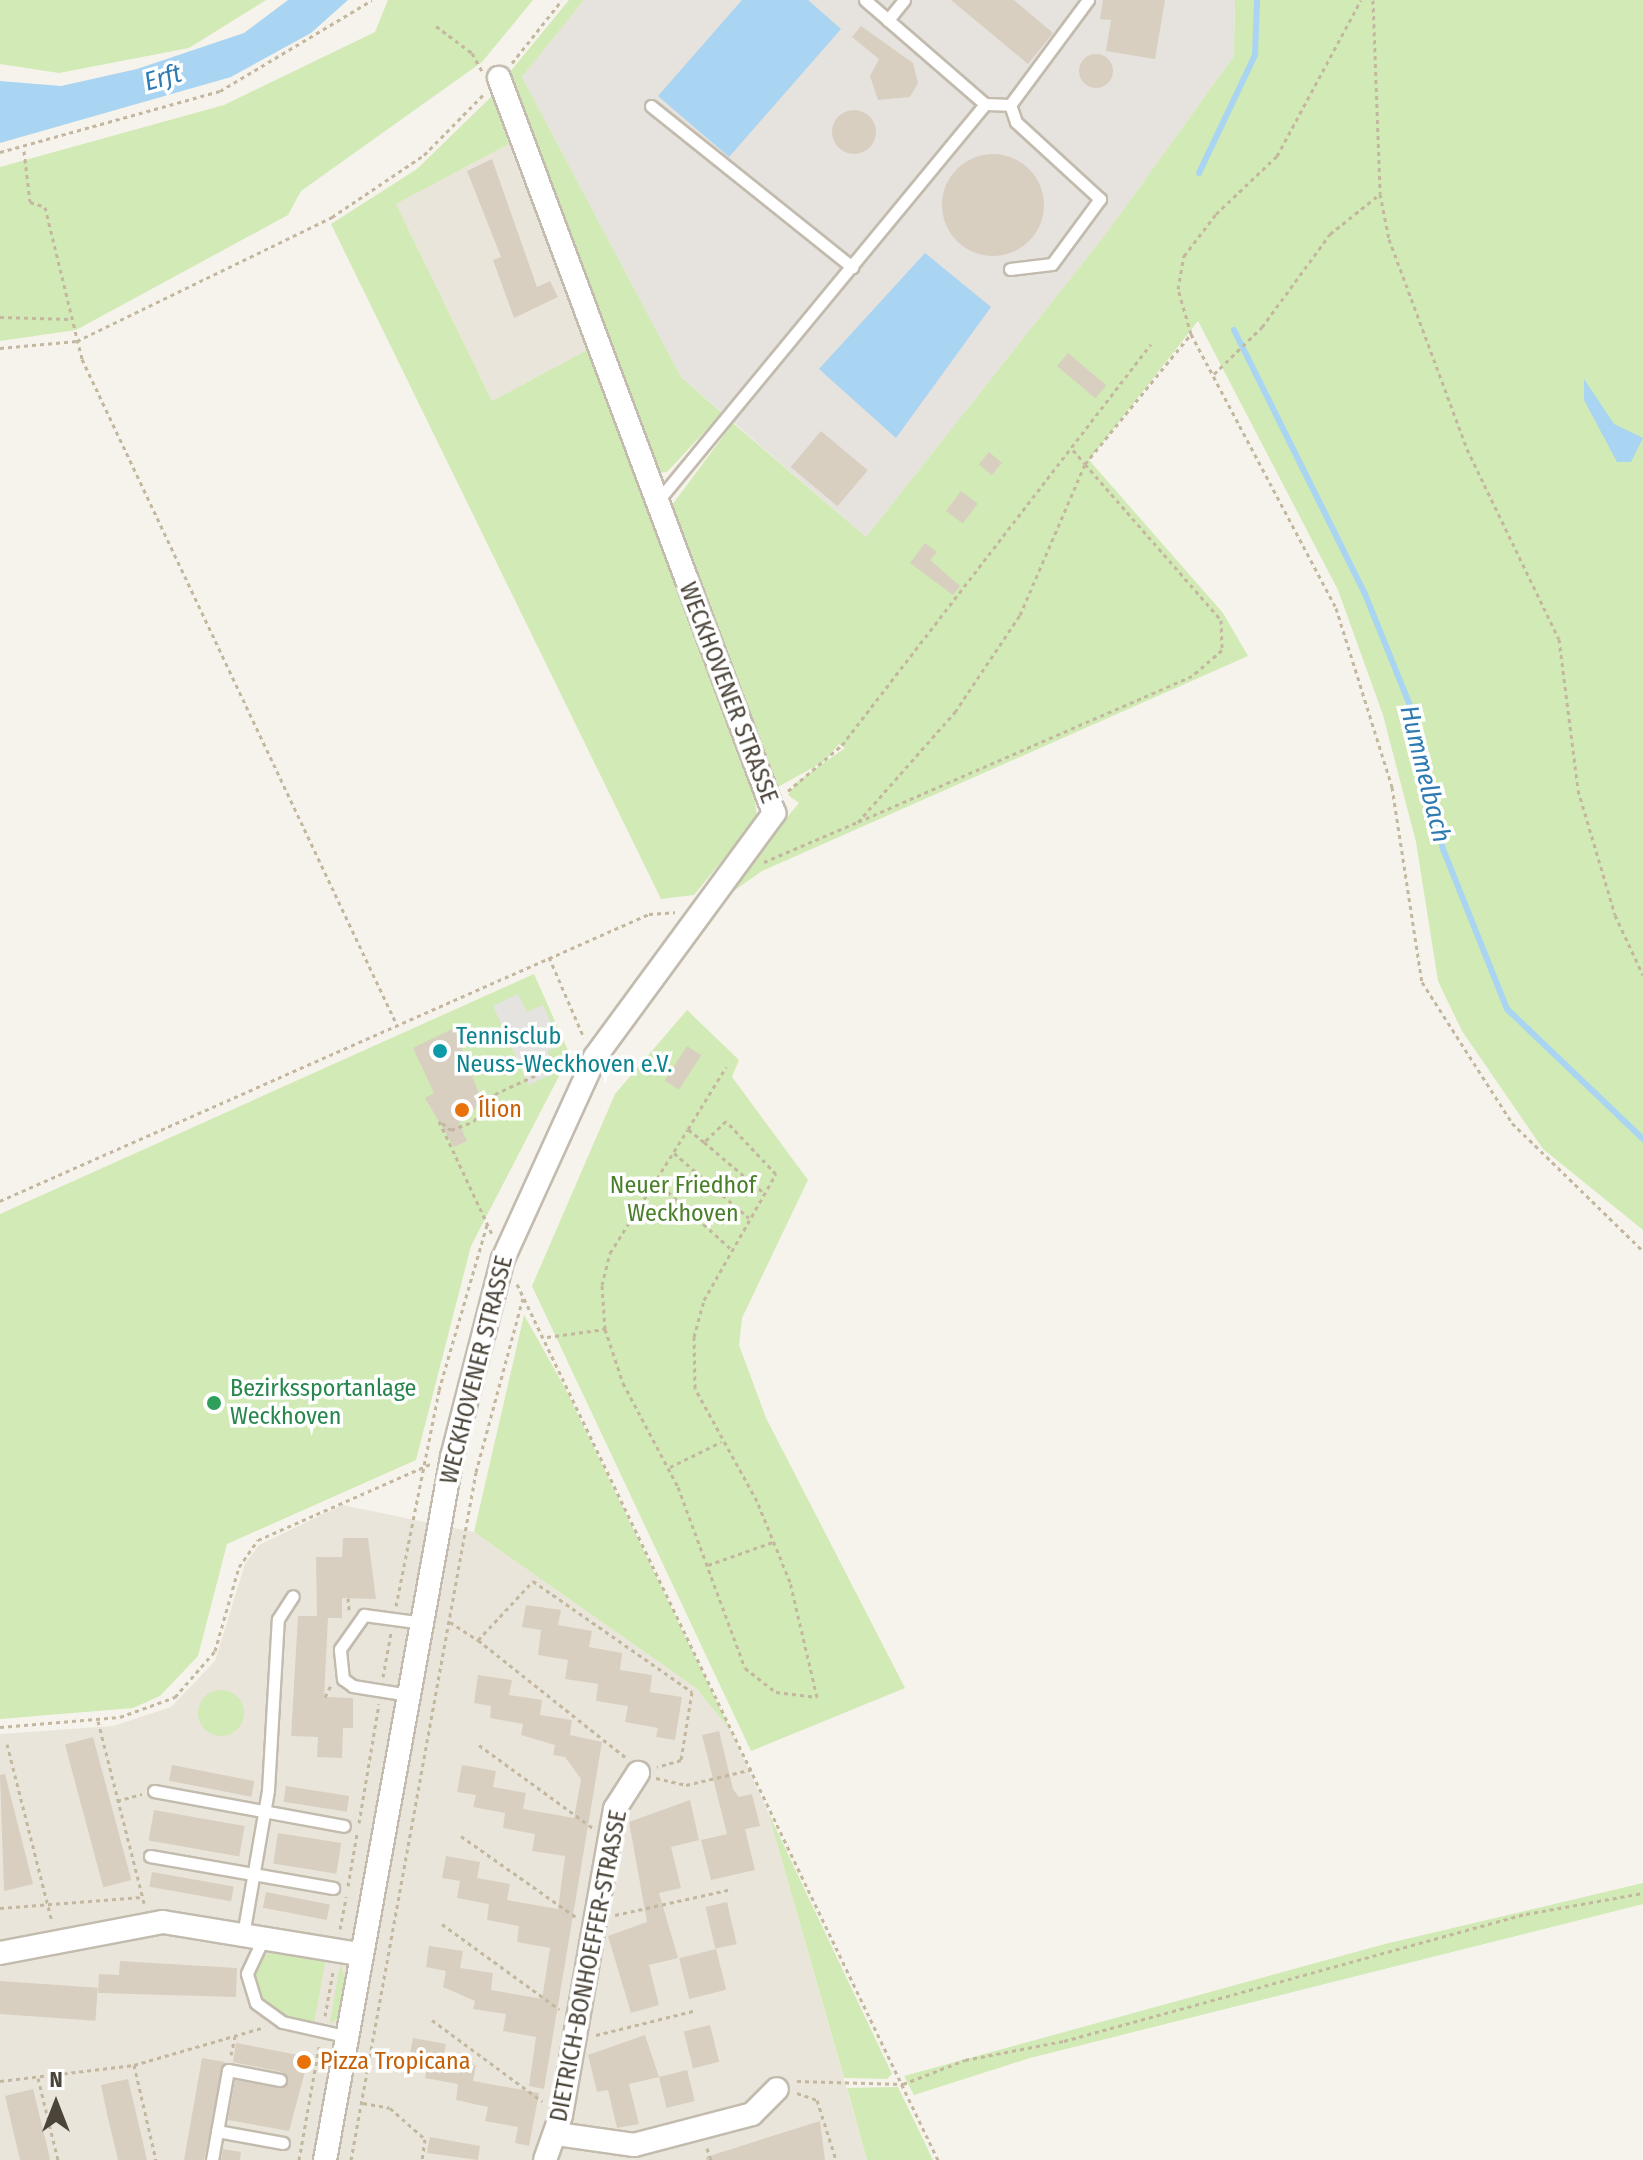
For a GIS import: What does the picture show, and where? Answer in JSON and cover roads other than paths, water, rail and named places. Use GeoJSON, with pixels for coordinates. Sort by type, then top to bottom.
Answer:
{"type":"FeatureCollection","features":[{"type":"Feature","properties":{"kind":"street","name":"WECKHOVENER STRASSE"},"geometry":{"type":"LineString","coordinates":[[326,2160],[359,1954],[452,1457],[503,1259],[595,1057],[691,917],[774,813],[495,83]]}},
{"type":"Feature","properties":{"kind":"street","name":"DIETRICH-BONHOEFFER-STRASSE"},"geometry":{"type":"LineString","coordinates":[[545,2160],[559,2125],[615,1809],[638,1773]]}},
{"type":"Feature","properties":{"kind":"street"},"geometry":{"type":"LineString","coordinates":[[0,1953],[149,1923],[359,1954]]}},
{"type":"Feature","properties":{"kind":"street"},"geometry":{"type":"LineString","coordinates":[[559,2125],[634,2145],[752,2114],[777,2089]]}},
{"type":"Feature","properties":{"kind":"lane"},"geometry":{"type":"LineString","coordinates":[[865,0],[985,104],[1010,105]]}},
{"type":"Feature","properties":{"kind":"lane"},"geometry":{"type":"LineString","coordinates":[[888,20],[904,0]]}},
{"type":"Feature","properties":{"kind":"lane"},"geometry":{"type":"LineString","coordinates":[[1010,105],[1088,0]]}},
{"type":"Feature","properties":{"kind":"lane"},"geometry":{"type":"LineString","coordinates":[[656,504],[985,104]]}},
{"type":"Feature","properties":{"kind":"lane"},"geometry":{"type":"LineString","coordinates":[[1010,105],[1016,122],[1100,199],[1052,264],[1010,269]]}},
{"type":"Feature","properties":{"kind":"lane"},"geometry":{"type":"LineString","coordinates":[[651,106],[852,267]]}},
{"type":"Feature","properties":{"kind":"lane"},"geometry":{"type":"LineString","coordinates":[[293,1596],[278,1619],[265,1812],[254,1874],[253,1937],[248,1985],[256,2003],[282,2022],[345,2036]]}},
{"type":"Feature","properties":{"kind":"lane"},"geometry":{"type":"LineString","coordinates":[[409,1695],[353,1686],[343,1679],[340,1649],[364,1615],[423,1623]]}},
{"type":"Feature","properties":{"kind":"lane"},"geometry":{"type":"LineString","coordinates":[[154,1791],[344,1826]]}},
{"type":"Feature","properties":{"kind":"lane"},"geometry":{"type":"LineString","coordinates":[[150,1856],[333,1888]]}},
{"type":"Feature","properties":{"kind":"lane"},"geometry":{"type":"LineString","coordinates":[[212,2160],[228,2070],[280,2080]]}},
{"type":"Feature","properties":{"kind":"lane"},"geometry":{"type":"LineString","coordinates":[[217,2131],[283,2143]]}},
{"type":"Feature","properties":{"kind":"water","name":"Erft"},"geometry":{"type":"Polygon","coordinates":[[[288,0],[348,0],[311,33],[231,77],[0,143],[0,81],[61,86],[137,69],[244,33],[288,0]]]}},
{"type":"Feature","properties":{"kind":"water"},"geometry":{"type":"Polygon","coordinates":[[[742,0],[808,0],[841,29],[729,157],[658,96],[742,0]]]}},
{"type":"Feature","properties":{"kind":"water"},"geometry":{"type":"Polygon","coordinates":[[[925,253],[991,307],[896,438],[819,369],[925,253]]]}},
{"type":"Feature","properties":{"kind":"water"},"geometry":{"type":"Polygon","coordinates":[[[1584,379],[1614,424],[1643,438],[1631,462],[1617,462],[1584,400],[1584,379]]]}},
{"type":"Feature","properties":{"kind":"waterway","name":"Hummelbach"},"geometry":{"type":"LineString","coordinates":[[1199,173],[1255,55],[1257,0]]}},
{"type":"Feature","properties":{"kind":"waterway","name":"Hummelbach"},"geometry":{"type":"LineString","coordinates":[[1234,330],[1365,594],[1420,730],[1443,849],[1507,1009],[1643,1139]]}},
{"type":"Feature","properties":{"kind":"place","name":"Tennisclub Neuss-Weckhoven e.V."},"geometry":{"type":"Point","coordinates":[440,1051]}},
{"type":"Feature","properties":{"kind":"place","name":"Ílion"},"geometry":{"type":"Point","coordinates":[462,1110]}},
{"type":"Feature","properties":{"kind":"place","name":"Bezirkssportanlage Weckhoven"},"geometry":{"type":"Point","coordinates":[214,1403]}},
{"type":"Feature","properties":{"kind":"place","name":"Pizza Tropicana"},"geometry":{"type":"Point","coordinates":[304,2062]}},
{"type":"Feature","properties":{"kind":"park label","name":"Neuer Friedhof Weckhoven"},"geometry":{"type":"Point","coordinates":[683,1200]}}]}
